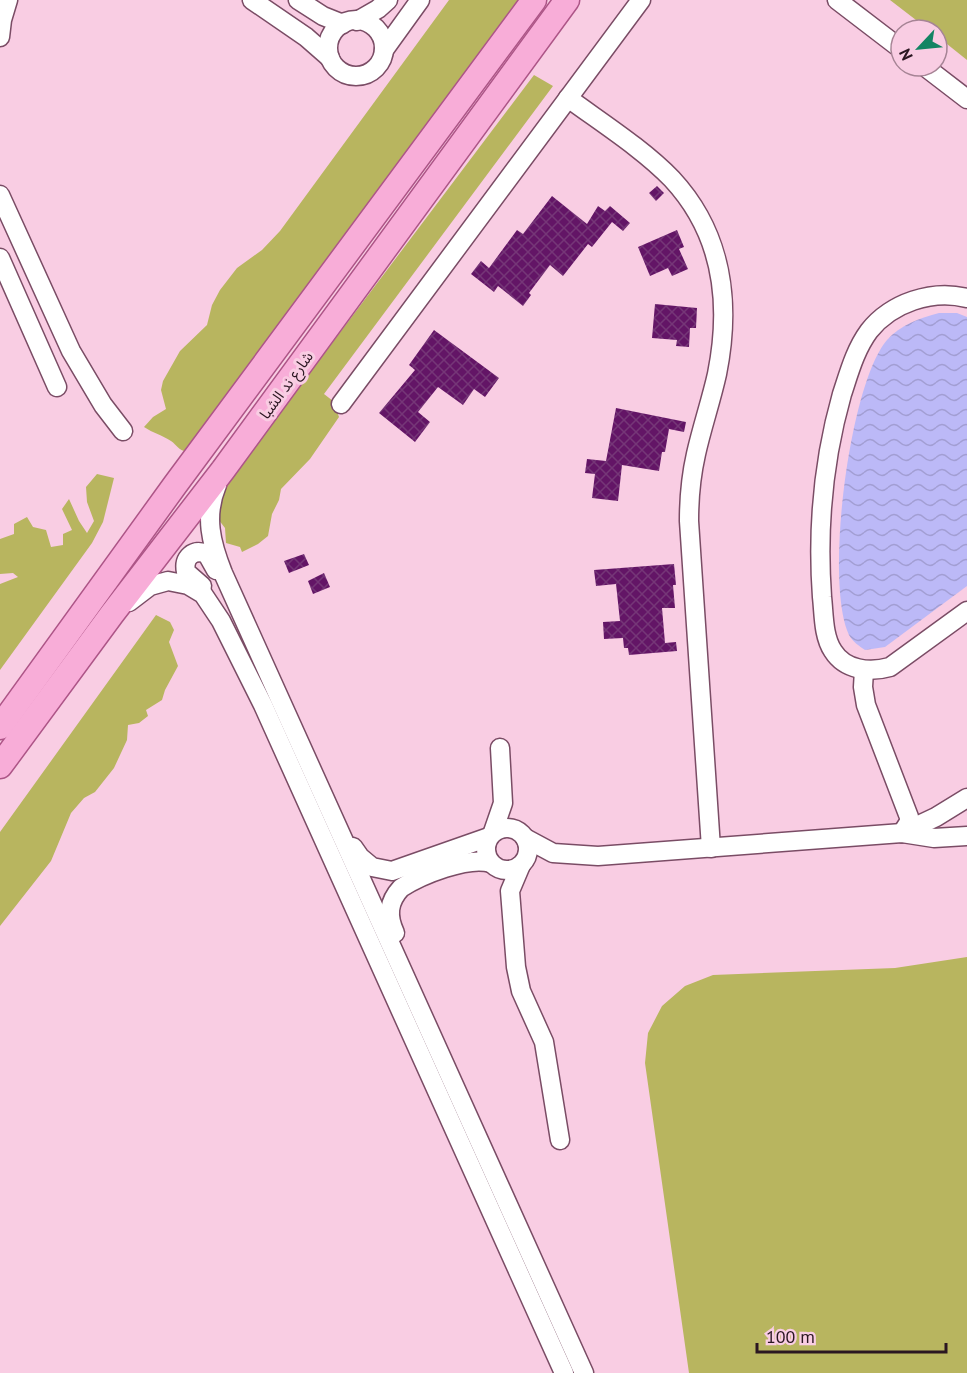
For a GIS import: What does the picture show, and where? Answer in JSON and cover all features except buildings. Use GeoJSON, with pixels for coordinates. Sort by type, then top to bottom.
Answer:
{"type":"FeatureCollection","features":[{"type":"Feature","properties":{"kind":"main road","name":"شارع ند الشبا"},"geometry":{"type":"LineString","coordinates":[[0,727],[182,476],[534,0]]}},
{"type":"Feature","properties":{"kind":"main road","name":"شارع ند الشبا"},"geometry":{"type":"LineString","coordinates":[[0,766],[112,614],[224,470],[567,0]]}},
{"type":"Feature","properties":{"kind":"main road"},"geometry":{"type":"LineString","coordinates":[[394,237],[393,228],[410,200],[408,192],[398,184]]}},
{"type":"Feature","properties":{"kind":"street"},"geometry":{"type":"LineString","coordinates":[[0,37],[8,0]]}},
{"type":"Feature","properties":{"kind":"street"},"geometry":{"type":"LineString","coordinates":[[252,0],[306,37],[341,71],[357,76],[372,71],[379,65],[384,50],[420,0]]}},
{"type":"Feature","properties":{"kind":"street"},"geometry":{"type":"LineString","coordinates":[[298,0],[323,16],[368,23],[377,29],[384,50]]}},
{"type":"Feature","properties":{"kind":"street"},"geometry":{"type":"LineString","coordinates":[[330,58],[328,48],[335,30],[378,9],[388,0]]}},
{"type":"Feature","properties":{"kind":"street"},"geometry":{"type":"LineString","coordinates":[[341,404],[641,0]]}},
{"type":"Feature","properties":{"kind":"street"},"geometry":{"type":"LineString","coordinates":[[837,0],[889,40]]}},
{"type":"Feature","properties":{"kind":"street"},"geometry":{"type":"LineString","coordinates":[[940,78],[967,99]]}},
{"type":"Feature","properties":{"kind":"street"},"geometry":{"type":"LineString","coordinates":[[568,98],[650,159],[671,179],[690,202],[705,227],[722,282],[723,340],[695,455],[689,499],[711,848]]}},
{"type":"Feature","properties":{"kind":"street"},"geometry":{"type":"LineString","coordinates":[[0,195],[71,351],[104,405],[123,430]]}},
{"type":"Feature","properties":{"kind":"street"},"geometry":{"type":"LineString","coordinates":[[0,258],[57,387]]}},
{"type":"Feature","properties":{"kind":"street"},"geometry":{"type":"LineString","coordinates":[[967,298],[944,295],[924,297],[900,306],[873,326],[862,341],[851,365],[831,439],[822,497],[820,547],[826,631],[834,652],[848,664],[864,670],[883,669],[897,664],[967,610]]}},
{"type":"Feature","properties":{"kind":"street"},"geometry":{"type":"LineString","coordinates":[[224,470],[210,504],[209,524],[218,560],[584,1373]]}},
{"type":"Feature","properties":{"kind":"street"},"geometry":{"type":"LineString","coordinates":[[228,634],[222,612],[215,599],[186,572],[187,559],[194,553],[203,552],[211,558],[231,601],[248,626]]}},
{"type":"Feature","properties":{"kind":"street"},"geometry":{"type":"LineString","coordinates":[[112,614],[145,589],[168,581],[180,582],[203,594],[214,609],[263,705],[564,1373]]}},
{"type":"Feature","properties":{"kind":"street"},"geometry":{"type":"LineString","coordinates":[[864,670],[863,687],[866,705],[909,817],[909,822],[902,834]]}},
{"type":"Feature","properties":{"kind":"street"},"geometry":{"type":"LineString","coordinates":[[500,748],[503,803],[486,853],[510,891]]}},
{"type":"Feature","properties":{"kind":"street"},"geometry":{"type":"LineString","coordinates":[[503,803],[522,834],[528,853],[510,891],[518,979],[544,1042],[560,1140]]}},
{"type":"Feature","properties":{"kind":"street"},"geometry":{"type":"LineString","coordinates":[[902,834],[960,803]]}},
{"type":"Feature","properties":{"kind":"street"},"geometry":{"type":"LineString","coordinates":[[960,803],[951,824],[964,837]]}},
{"type":"Feature","properties":{"kind":"street"},"geometry":{"type":"LineString","coordinates":[[338,830],[365,863],[385,871],[398,869],[491,834],[503,827],[522,834],[553,852],[580,856],[902,834],[924,838],[964,837]]}},
{"type":"Feature","properties":{"kind":"street"},"geometry":{"type":"LineString","coordinates":[[417,1002],[413,975],[392,927],[389,913],[396,893],[407,884],[464,862],[477,860],[508,870],[553,852]]}},
{"type":"Feature","properties":{"kind":"street"},"geometry":{"type":"LineString","coordinates":[[465,1156],[483,1148]]}},
{"type":"Feature","properties":{"kind":"shaded area"},"geometry":{"type":"Polygon","coordinates":[[[449,0],[520,0],[187,452],[144,427],[153,417],[166,409],[161,390],[163,381],[180,351],[207,325],[212,305],[220,290],[237,268],[262,250],[280,231],[449,0]]]}},
{"type":"Feature","properties":{"kind":"shaded area"},"geometry":{"type":"Polygon","coordinates":[[[890,0],[967,0],[967,60],[949,46],[949,18],[913,18],[890,0]]]}},
{"type":"Feature","properties":{"kind":"shaded area"},"geometry":{"type":"Polygon","coordinates":[[[534,75],[553,86],[324,394],[333,401],[339,417],[310,459],[281,489],[279,500],[272,514],[268,536],[242,552],[240,547],[226,543],[225,528],[215,515],[225,485],[534,75]]]}},
{"type":"Feature","properties":{"kind":"shaded area"},"geometry":{"type":"Polygon","coordinates":[[[97,474],[114,478],[103,522],[92,543],[0,670],[0,584],[18,577],[13,573],[0,574],[0,539],[14,534],[14,524],[27,517],[33,527],[46,530],[51,547],[63,545],[63,534],[72,530],[62,509],[69,499],[87,533],[94,521],[87,502],[86,487],[97,474]]]}},
{"type":"Feature","properties":{"kind":"shaded area"},"geometry":{"type":"Polygon","coordinates":[[[156,615],[170,622],[174,630],[169,642],[178,666],[162,700],[146,710],[148,716],[139,723],[128,725],[127,740],[114,768],[95,792],[84,798],[71,813],[51,861],[0,926],[0,832],[156,615]]]}},
{"type":"Feature","properties":{"kind":"shaded area"},"geometry":{"type":"Polygon","coordinates":[[[967,957],[967,1373],[689,1373],[645,1063],[648,1033],[662,1006],[685,986],[713,975],[895,968],[967,957]]]}},
{"type":"Feature","properties":{"kind":"water"},"geometry":{"type":"Polygon","coordinates":[[[939,313],[957,313],[967,317],[967,586],[885,647],[865,650],[849,635],[842,609],[839,573],[844,484],[852,439],[873,363],[887,340],[898,330],[911,323],[939,313]]]}}]}
